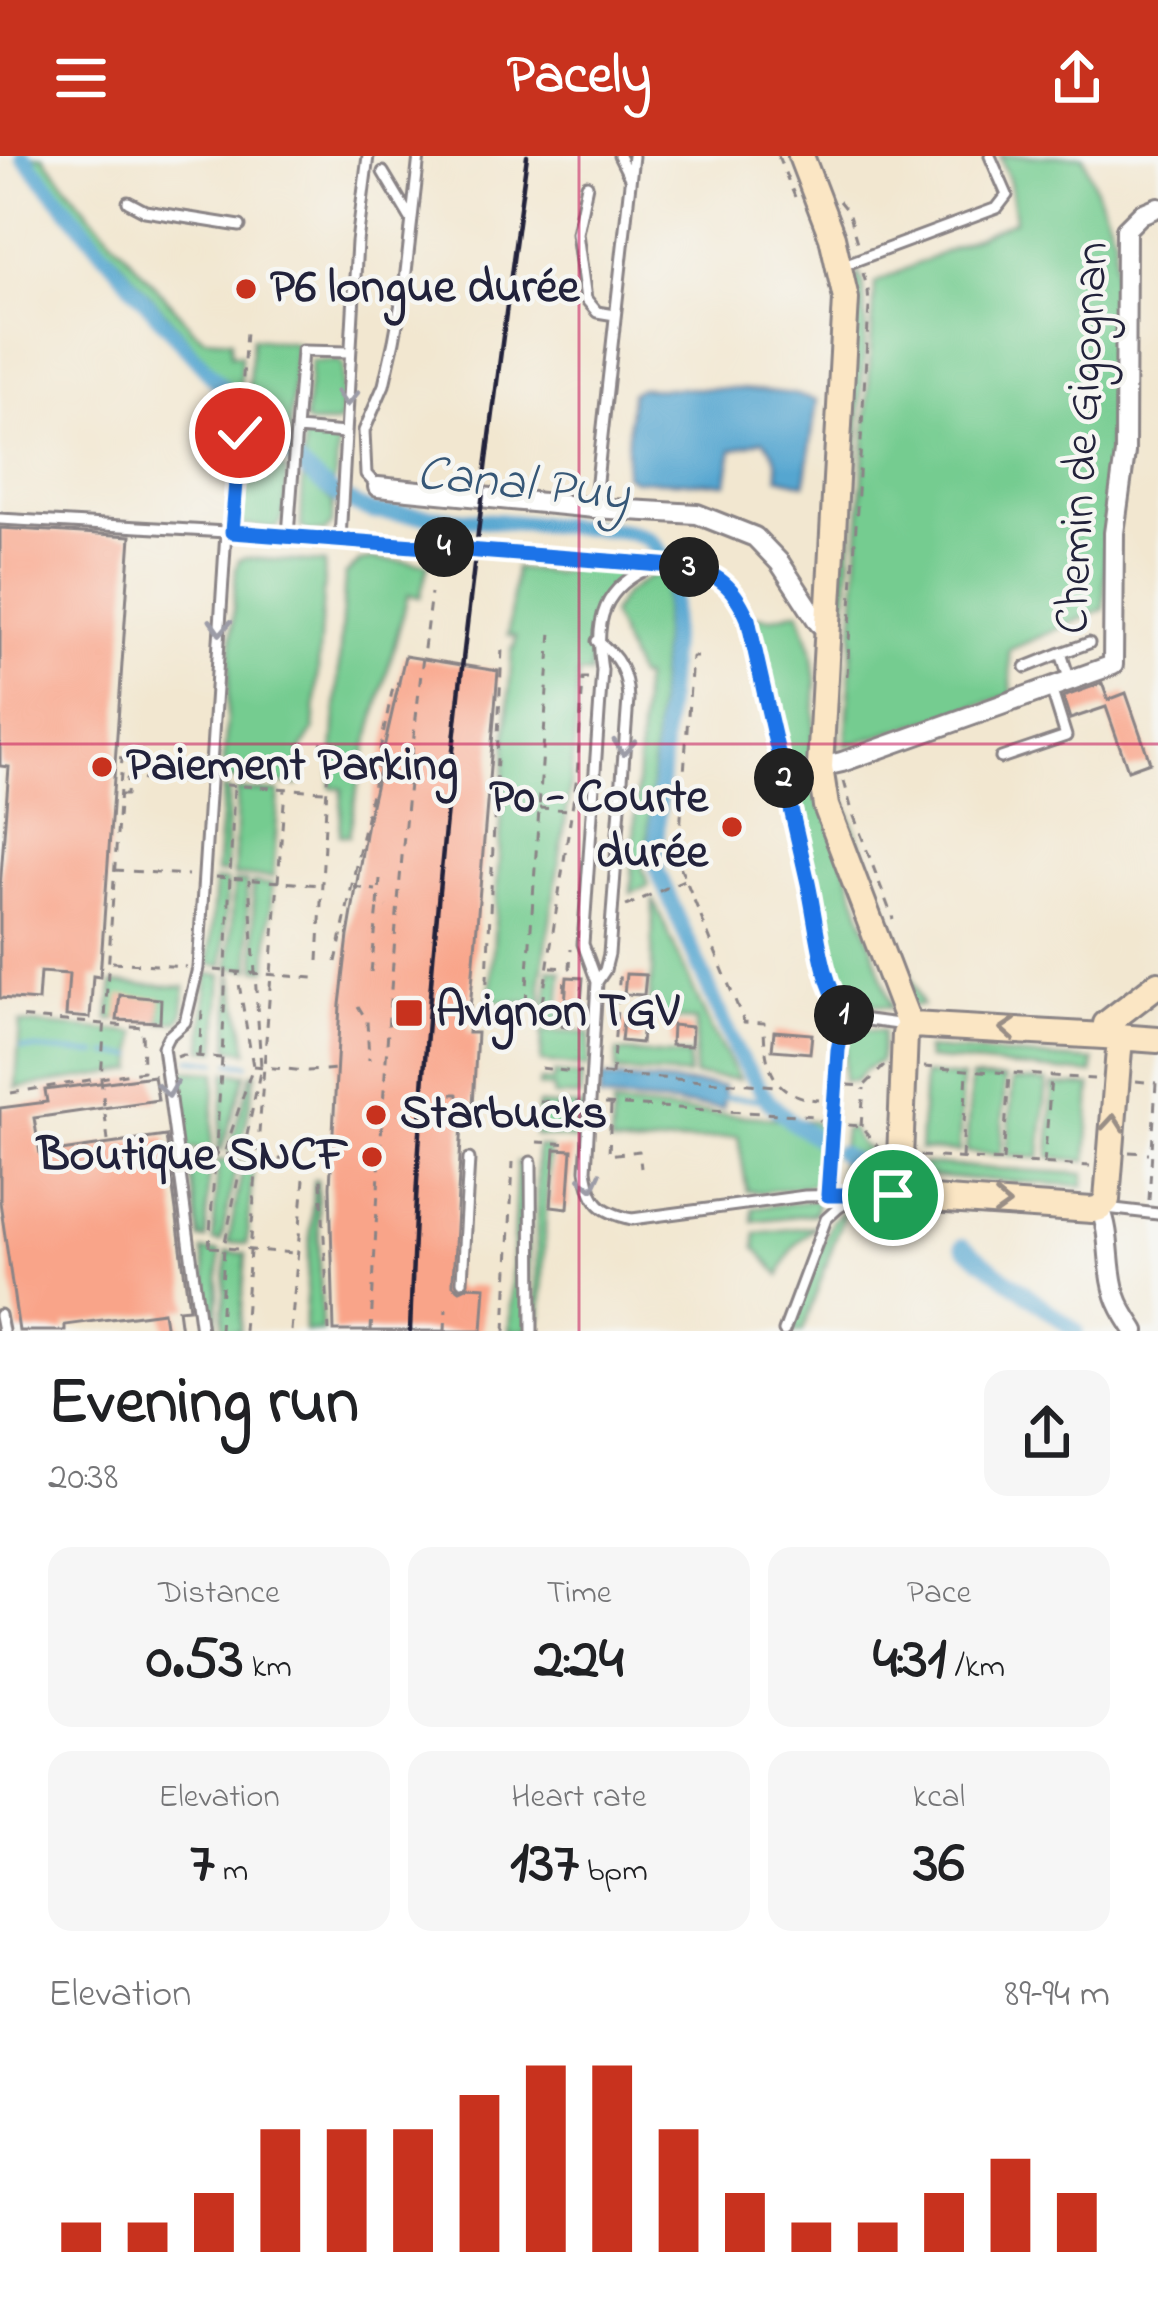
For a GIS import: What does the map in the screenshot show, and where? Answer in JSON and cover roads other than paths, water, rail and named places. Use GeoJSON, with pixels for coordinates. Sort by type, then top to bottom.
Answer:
{"type":"FeatureCollection","features":[{"type":"Feature","properties":{"kind":"street"},"geometry":{"type":"LineString","coordinates":[[801,156],[851,268],[828,631],[831,770],[826,806],[909,1021],[898,1183],[904,1193],[917,1198],[1100,1208],[1107,1200],[1112,1036],[1106,1024],[1158,984]]}},
{"type":"Feature","properties":{"kind":"street","name":"Chemin de Gigognan"},"geometry":{"type":"LineString","coordinates":[[831,770],[842,762],[1113,665],[1114,533],[1125,453],[1126,230],[1142,214],[1158,207]]}},
{"type":"Feature","properties":{"kind":"street"},"geometry":{"type":"LineString","coordinates":[[378,487],[697,514],[755,537],[780,563],[828,631]]}},
{"type":"Feature","properties":{"kind":"street"},"geometry":{"type":"LineString","coordinates":[[1112,1036],[1156,1014]]}},
{"type":"Feature","properties":{"kind":"street"},"geometry":{"type":"LineString","coordinates":[[909,1021],[1158,1040]]}},
{"type":"Feature","properties":{"kind":"street"},"geometry":{"type":"LineString","coordinates":[[1100,1208],[1106,1222],[1114,1292],[1136,1331]]}},
{"type":"Feature","properties":{"kind":"lane"},"geometry":{"type":"LineString","coordinates":[[340,539],[357,242],[368,156]]}},
{"type":"Feature","properties":{"kind":"lane"},"geometry":{"type":"LineString","coordinates":[[378,487],[365,474],[364,431],[384,385],[394,341],[419,156]]}},
{"type":"Feature","properties":{"kind":"lane"},"geometry":{"type":"LineString","coordinates":[[619,156],[631,179]]}},
{"type":"Feature","properties":{"kind":"lane"},"geometry":{"type":"LineString","coordinates":[[594,508],[633,156]]}},
{"type":"Feature","properties":{"kind":"lane"},"geometry":{"type":"LineString","coordinates":[[851,268],[997,208],[1006,195],[990,156]]}},
{"type":"Feature","properties":{"kind":"lane"},"geometry":{"type":"LineString","coordinates":[[383,172],[412,220]]}},
{"type":"Feature","properties":{"kind":"lane"},"geometry":{"type":"LineString","coordinates":[[587,185],[578,233],[586,299],[596,312],[615,315]]}},
{"type":"Feature","properties":{"kind":"lane"},"geometry":{"type":"LineString","coordinates":[[128,202],[145,211],[239,226]]}},
{"type":"Feature","properties":{"kind":"lane"},"geometry":{"type":"LineString","coordinates":[[288,536],[302,351],[349,352]]}},
{"type":"Feature","properties":{"kind":"lane"},"geometry":{"type":"LineString","coordinates":[[297,429],[345,433]]}},
{"type":"Feature","properties":{"kind":"lane"},"geometry":{"type":"LineString","coordinates":[[0,519],[659,564],[700,569],[723,582],[748,619],[825,976],[845,1017],[838,1050],[828,1195]]}},
{"type":"Feature","properties":{"kind":"lane"},"geometry":{"type":"LineString","coordinates":[[201,1331],[163,1047],[184,1022],[198,968],[229,532]]}},
{"type":"Feature","properties":{"kind":"lane"},"geometry":{"type":"LineString","coordinates":[[659,564],[638,573],[617,591],[598,625],[601,679],[583,944],[598,982],[586,1170],[589,1190],[597,1204],[619,1216],[648,1218],[828,1195],[904,1193]]}},
{"type":"Feature","properties":{"kind":"lane"},"geometry":{"type":"LineString","coordinates":[[597,641],[622,667],[628,699],[609,955],[598,982]]}},
{"type":"Feature","properties":{"kind":"lane"},"geometry":{"type":"LineString","coordinates":[[1026,667],[1089,643]]}},
{"type":"Feature","properties":{"kind":"lane"},"geometry":{"type":"LineString","coordinates":[[1001,758],[1066,736],[1061,653]]}},
{"type":"Feature","properties":{"kind":"lane"},"geometry":{"type":"LineString","coordinates":[[845,1017],[909,1021]]}},
{"type":"Feature","properties":{"kind":"lane"},"geometry":{"type":"LineString","coordinates":[[462,1281],[469,1160]]}},
{"type":"Feature","properties":{"kind":"lane"},"geometry":{"type":"LineString","coordinates":[[531,1162],[532,1331]]}},
{"type":"Feature","properties":{"kind":"lane"},"geometry":{"type":"LineString","coordinates":[[784,1331],[826,1219],[862,1194]]}},
{"type":"Feature","properties":{"kind":"lane"},"geometry":{"type":"LineString","coordinates":[[1100,1208],[1158,1214]]}},
{"type":"Feature","properties":{"kind":"lane"},"geometry":{"type":"LineString","coordinates":[[0,1315],[3,1331]]}},
{"type":"Feature","properties":{"kind":"water"},"geometry":{"type":"Polygon","coordinates":[[[640,388],[754,390],[817,400],[805,484],[778,477],[775,457],[763,440],[732,450],[727,483],[634,480],[625,475],[631,393],[640,388]]]}},
{"type":"Feature","properties":{"kind":"water"},"geometry":{"type":"Polygon","coordinates":[[[601,1078],[724,1086],[723,1108],[600,1099],[601,1078]]]}},
{"type":"Feature","properties":{"kind":"waterway","name":"Canal Puy"},"geometry":{"type":"LineString","coordinates":[[23,156],[202,365],[302,467],[342,498],[374,512],[617,530],[640,535],[659,550],[674,579],[657,870],[738,1055],[769,1102],[821,1141]]}},
{"type":"Feature","properties":{"kind":"waterway"},"geometry":{"type":"LineString","coordinates":[[21,1048],[97,1054]]}},
{"type":"Feature","properties":{"kind":"waterway"},"geometry":{"type":"LineString","coordinates":[[108,1054],[134,1056]]}},
{"type":"Feature","properties":{"kind":"waterway"},"geometry":{"type":"LineString","coordinates":[[190,1059],[217,1062]]}},
{"type":"Feature","properties":{"kind":"waterway"},"geometry":{"type":"LineString","coordinates":[[230,1063],[248,1064]]}},
{"type":"Feature","properties":{"kind":"waterway"},"geometry":{"type":"LineString","coordinates":[[724,1097],[767,1100]]}},
{"type":"Feature","properties":{"kind":"waterway","name":"Canal Puy"},"geometry":{"type":"LineString","coordinates":[[840,1153],[864,1168]]}},
{"type":"Feature","properties":{"kind":"waterway","name":"Canal Puy"},"geometry":{"type":"LineString","coordinates":[[963,1246],[1076,1331]]}},
{"type":"Feature","properties":{"kind":"railway"},"geometry":{"type":"LineString","coordinates":[[410,1331],[439,889],[470,595],[527,156]]}},
{"type":"Feature","properties":{"kind":"place","name":"P6 longue durée"},"geometry":{"type":"Point","coordinates":[246,289]}},
{"type":"Feature","properties":{"kind":"place","name":"Paiement Parking"},"geometry":{"type":"Point","coordinates":[102,767]}},
{"type":"Feature","properties":{"kind":"place","name":"P0 - Courte durée"},"geometry":{"type":"Point","coordinates":[732,827]}},
{"type":"Feature","properties":{"kind":"place","name":"Avignon TGV"},"geometry":{"type":"Point","coordinates":[409,1013]}},
{"type":"Feature","properties":{"kind":"place","name":"Starbucks"},"geometry":{"type":"Point","coordinates":[376,1115]}},
{"type":"Feature","properties":{"kind":"place","name":"Boutique SNCF"},"geometry":{"type":"Point","coordinates":[372,1157]}}]}
